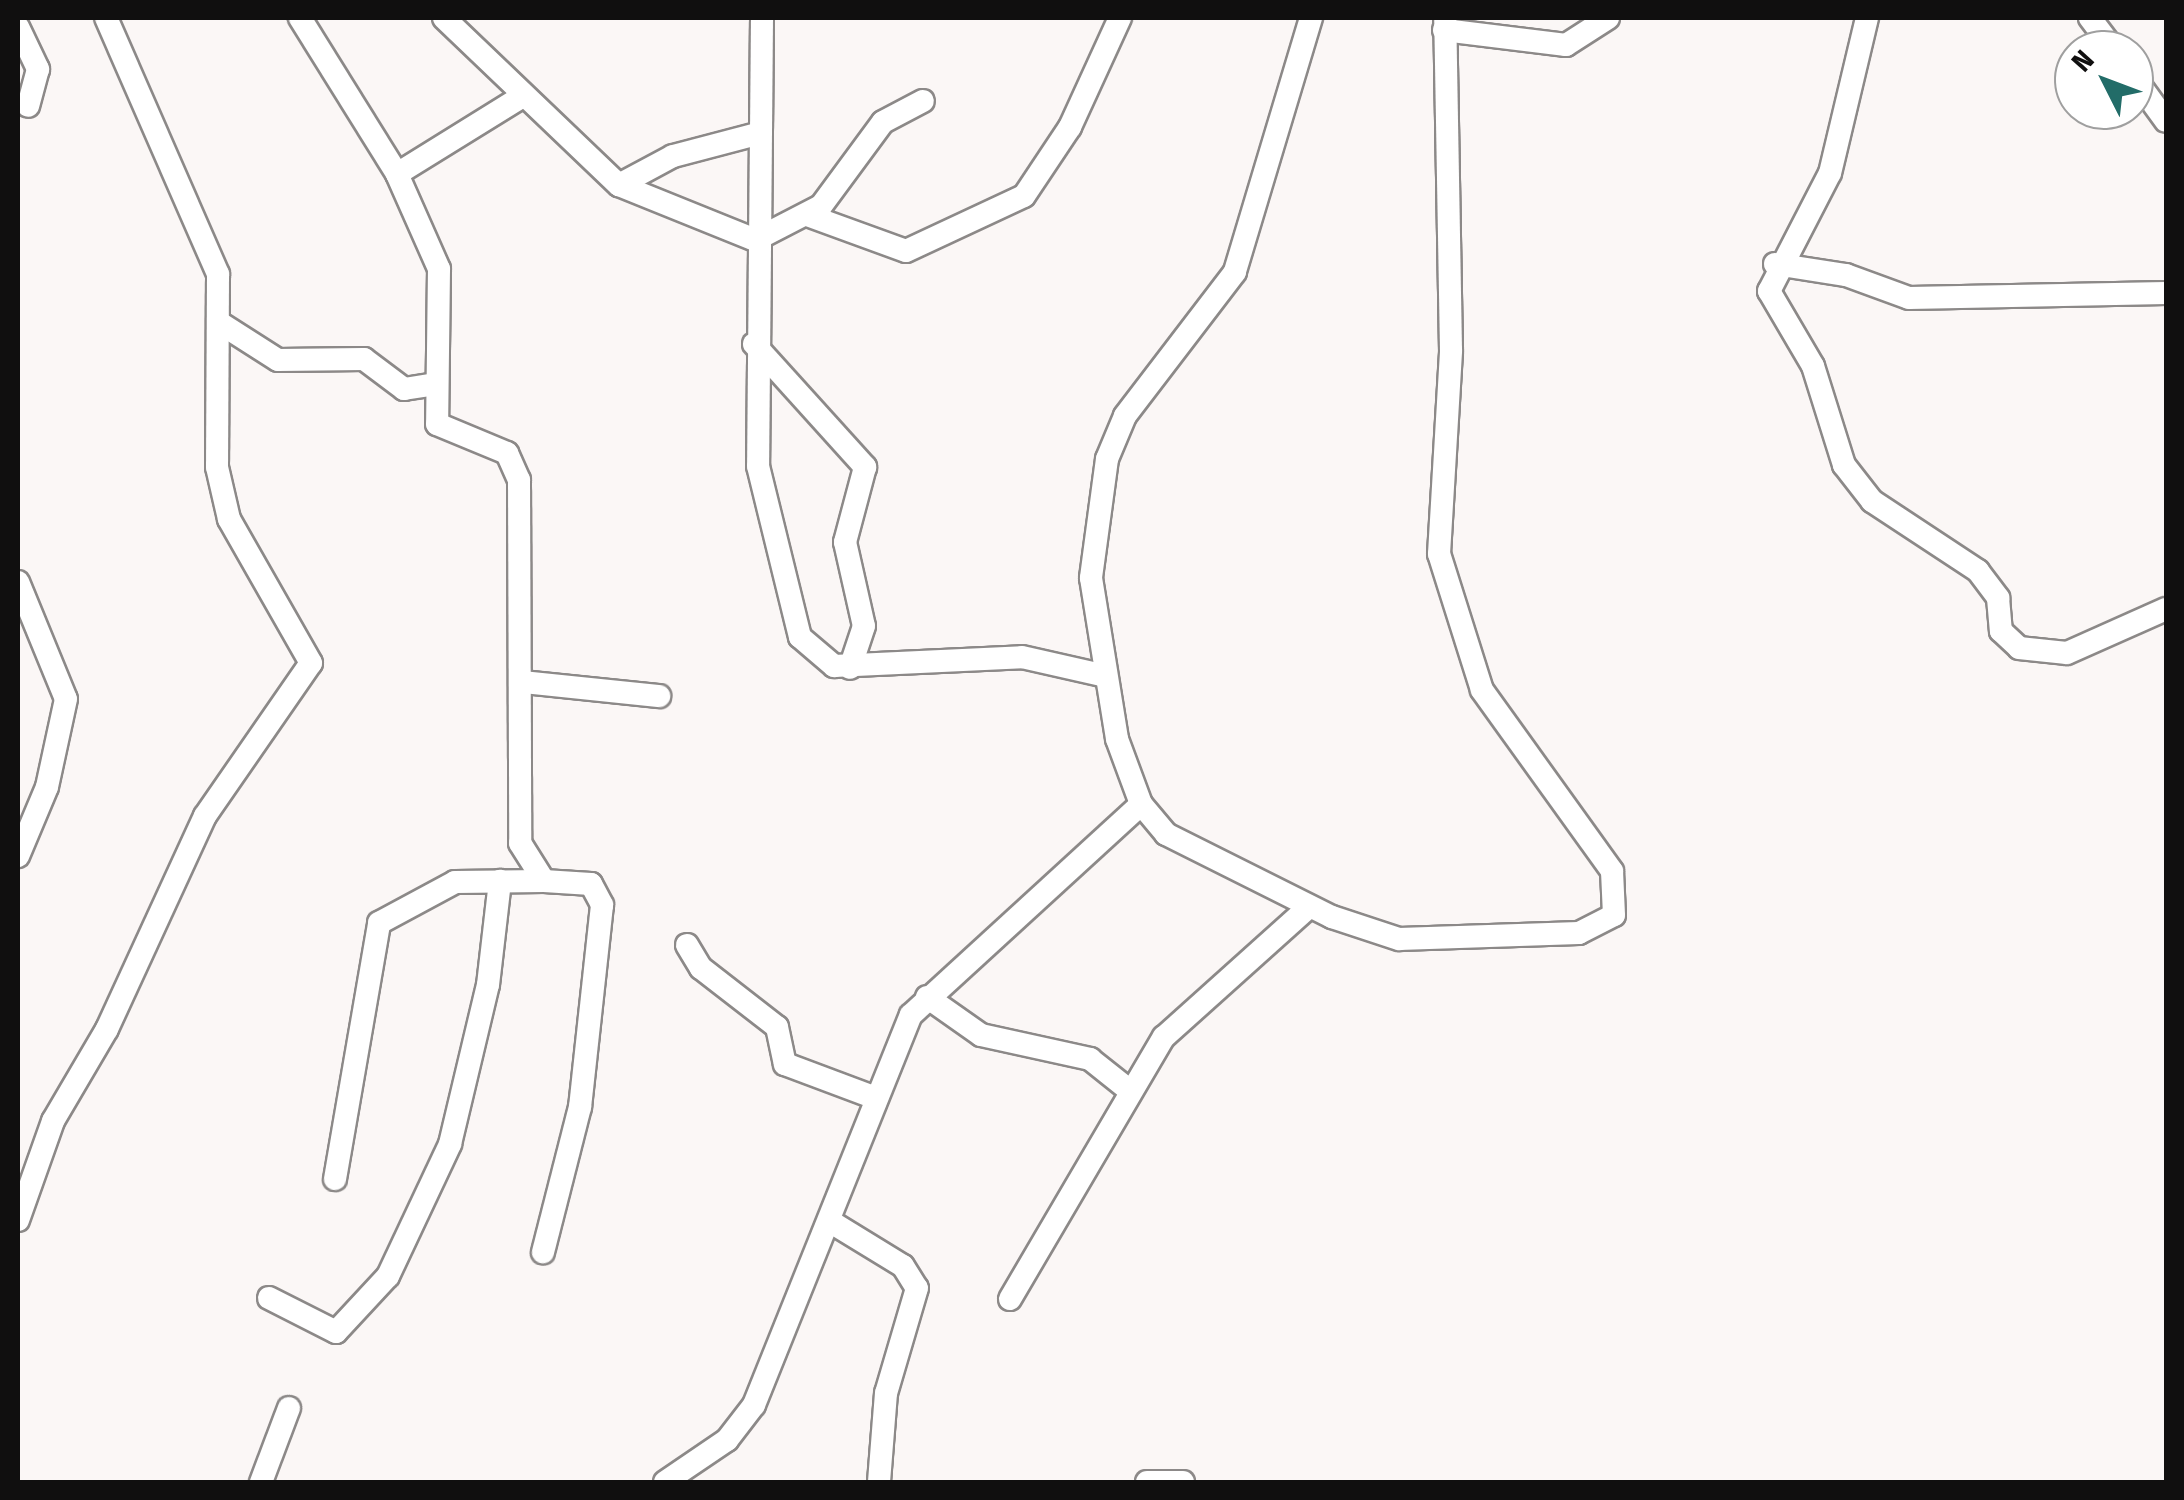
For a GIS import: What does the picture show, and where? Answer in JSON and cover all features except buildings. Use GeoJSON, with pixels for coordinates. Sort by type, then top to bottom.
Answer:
{"type":"FeatureCollection","features":[{"type":"Feature","properties":{"kind":"street"},"geometry":{"type":"LineString","coordinates":[[18,1220],[52,1121],[107,1029],[205,816],[247,746],[308,678],[306,640],[221,492],[223,326],[218,274],[194,204],[106,18]]}},
{"type":"Feature","properties":{"kind":"street"},"geometry":{"type":"LineString","coordinates":[[300,18],[397,174],[439,269],[434,384],[437,424],[514,461],[523,682],[520,843],[544,881]]}},
{"type":"Feature","properties":{"kind":"street"},"geometry":{"type":"LineString","coordinates":[[444,18],[521,97],[619,184],[755,240],[807,216],[893,112],[923,100]]}},
{"type":"Feature","properties":{"kind":"street"},"geometry":{"type":"LineString","coordinates":[[762,18],[756,134],[754,344],[758,466],[784,586],[812,655],[850,668],[1022,657],[1106,676]]}},
{"type":"Feature","properties":{"kind":"street"},"geometry":{"type":"LineString","coordinates":[[807,216],[906,251],[1024,196],[1056,153],[1120,18]]}},
{"type":"Feature","properties":{"kind":"street"},"geometry":{"type":"LineString","coordinates":[[1310,18],[1235,272],[1125,416],[1107,459],[1091,578],[1106,676],[1141,804],[1197,853],[1308,907],[1378,935],[1452,940],[1579,933],[1602,926],[1618,905],[1612,871],[1482,690],[1439,554],[1452,350],[1444,24],[1566,45],[1608,18]]}},
{"type":"Feature","properties":{"kind":"street"},"geometry":{"type":"LineString","coordinates":[[1866,18],[1830,174],[1775,264],[1771,306],[1812,366],[1856,487],[1978,572],[1998,598],[2010,640],[2032,653],[2066,653],[2166,609]]}},
{"type":"Feature","properties":{"kind":"street"},"geometry":{"type":"LineString","coordinates":[[18,27],[38,69],[28,106]]}},
{"type":"Feature","properties":{"kind":"street"},"geometry":{"type":"LineString","coordinates":[[397,174],[521,97]]}},
{"type":"Feature","properties":{"kind":"street"},"geometry":{"type":"LineString","coordinates":[[619,184],[673,156],[756,134]]}},
{"type":"Feature","properties":{"kind":"street"},"geometry":{"type":"LineString","coordinates":[[1775,264],[1846,274],[1908,298],[2166,292]]}},
{"type":"Feature","properties":{"kind":"street"},"geometry":{"type":"LineString","coordinates":[[223,326],[278,360],[364,358],[404,389],[434,384]]}},
{"type":"Feature","properties":{"kind":"street"},"geometry":{"type":"LineString","coordinates":[[754,344],[865,467],[845,542],[864,626],[850,668]]}},
{"type":"Feature","properties":{"kind":"street"},"geometry":{"type":"LineString","coordinates":[[18,582],[66,699],[47,787],[18,856]]}},
{"type":"Feature","properties":{"kind":"street"},"geometry":{"type":"LineString","coordinates":[[523,682],[659,696]]}},
{"type":"Feature","properties":{"kind":"street"},"geometry":{"type":"LineString","coordinates":[[664,1482],[727,1440],[754,1405],[831,1222],[900,1032],[927,997],[1141,804]]}},
{"type":"Feature","properties":{"kind":"street"},"geometry":{"type":"LineString","coordinates":[[269,1298],[309,1326],[336,1332],[388,1276],[450,1144],[488,984],[500,881]]}},
{"type":"Feature","properties":{"kind":"street"},"geometry":{"type":"LineString","coordinates":[[335,1179],[378,923],[430,889],[500,881],[591,884],[602,905],[580,1108],[543,1252]]}},
{"type":"Feature","properties":{"kind":"street"},"geometry":{"type":"LineString","coordinates":[[1010,1299],[1129,1090],[1186,1012],[1308,907]]}},
{"type":"Feature","properties":{"kind":"street"},"geometry":{"type":"LineString","coordinates":[[686,945],[701,968],[777,1027],[784,1064],[876,1098]]}},
{"type":"Feature","properties":{"kind":"street"},"geometry":{"type":"LineString","coordinates":[[927,997],[980,1035],[1090,1059],[1129,1090]]}},
{"type":"Feature","properties":{"kind":"street"},"geometry":{"type":"LineString","coordinates":[[831,1222],[912,1273],[917,1288],[886,1393],[879,1482]]}},
{"type":"Feature","properties":{"kind":"street"},"geometry":{"type":"LineString","coordinates":[[261,1482],[290,1408]]}},
{"type":"Feature","properties":{"kind":"street"},"geometry":{"type":"LineString","coordinates":[[1147,1482],[1183,1482]]}}]}
